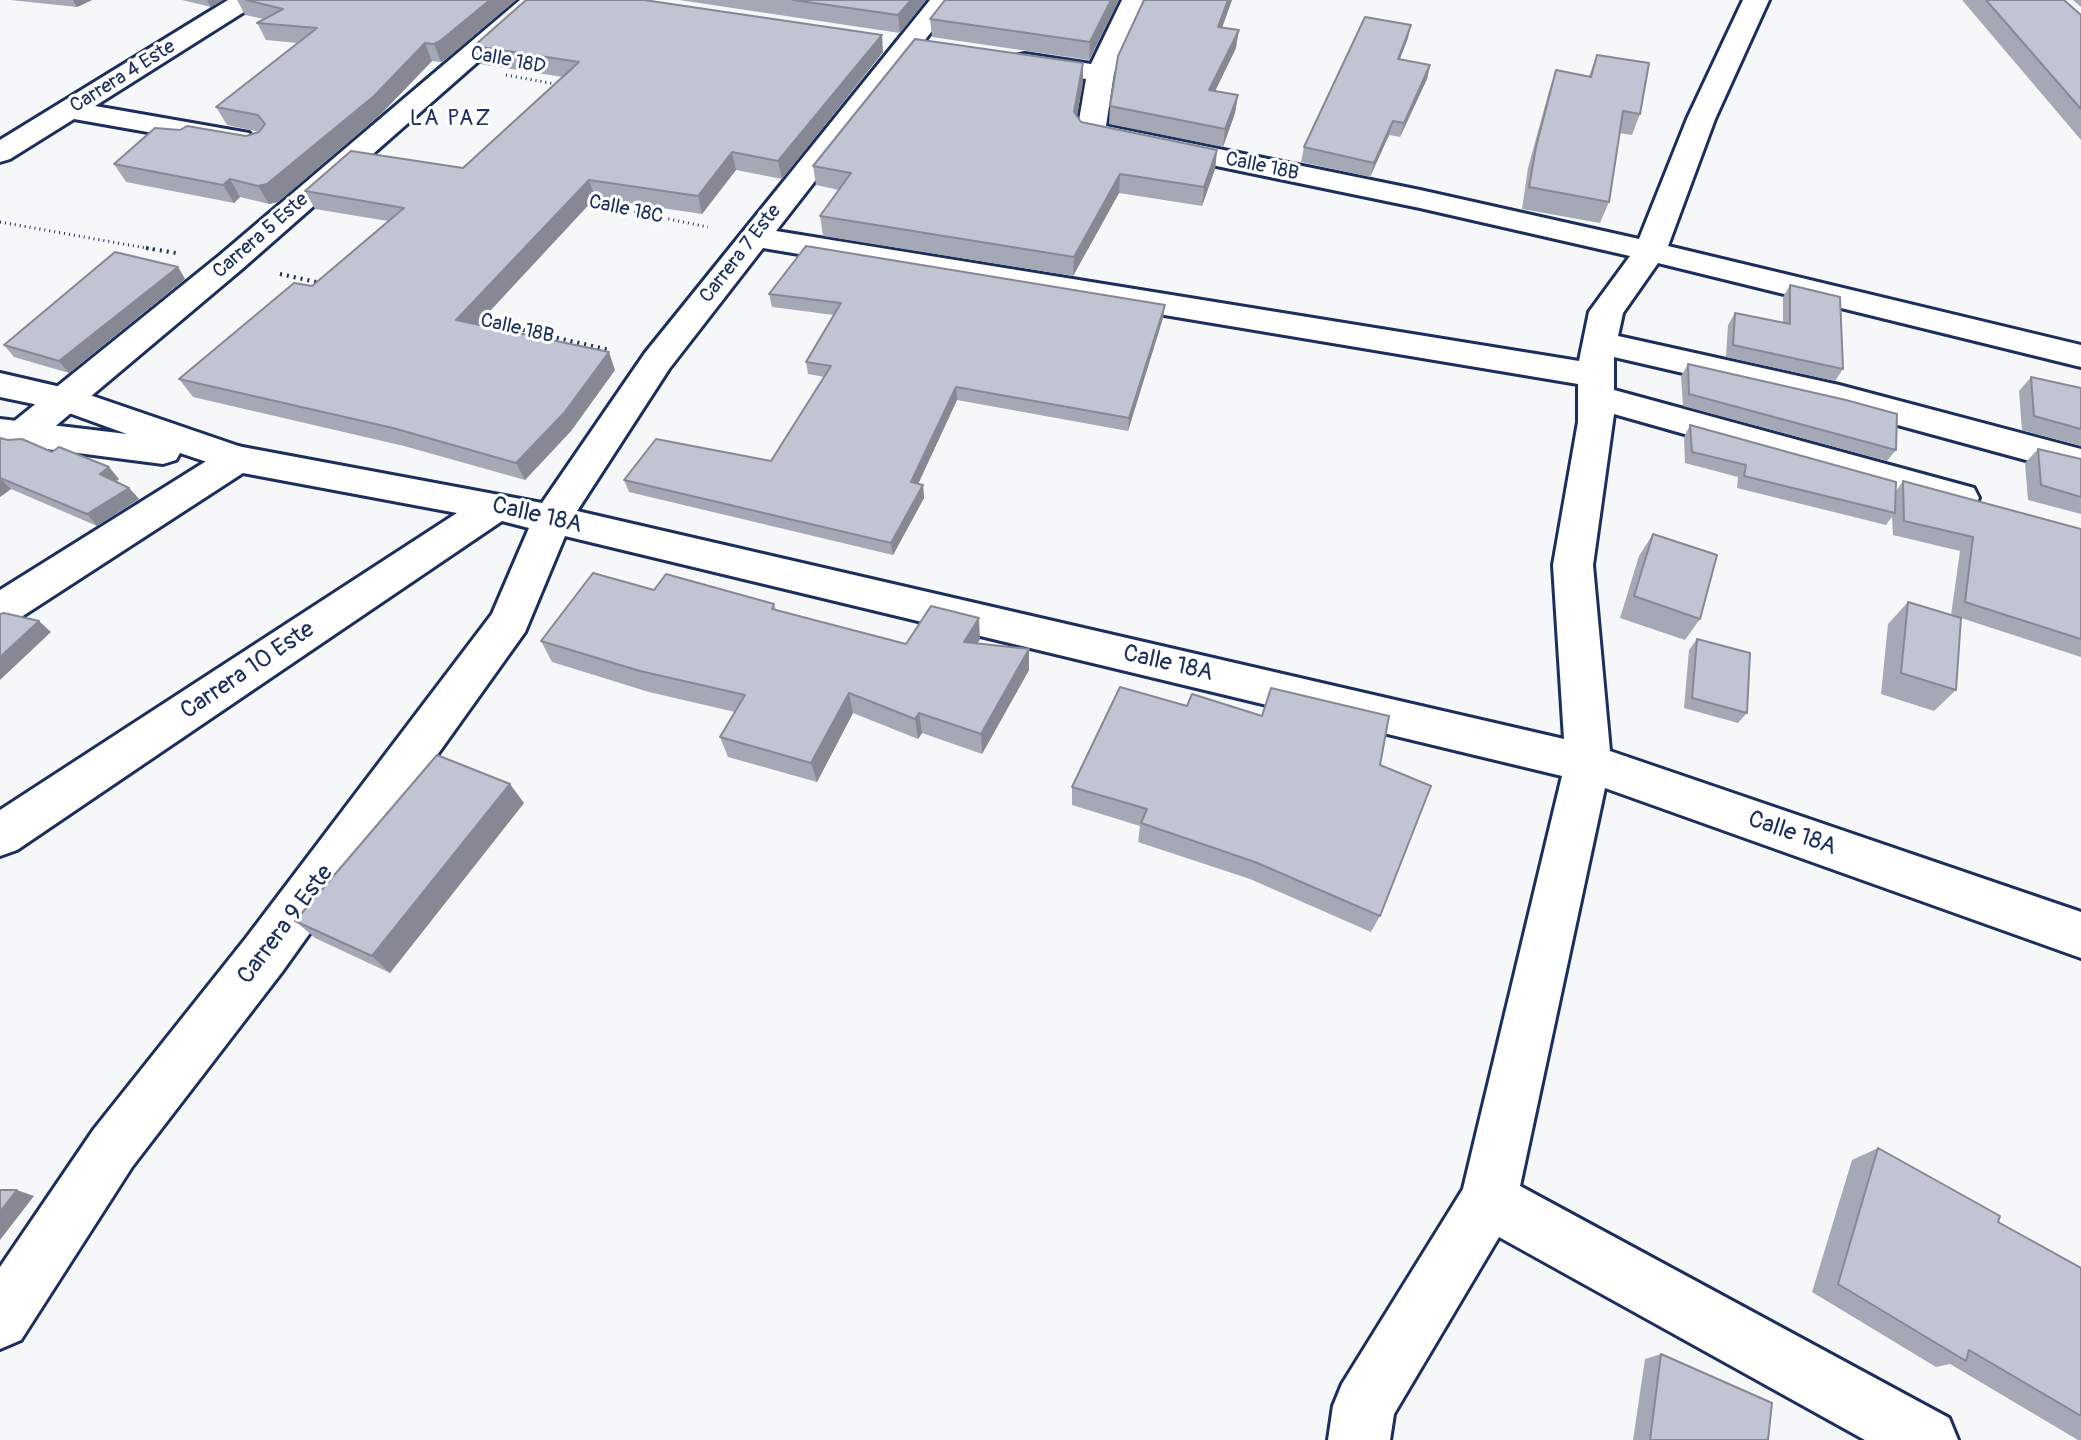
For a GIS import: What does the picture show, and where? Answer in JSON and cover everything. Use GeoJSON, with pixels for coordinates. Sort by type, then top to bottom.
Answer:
{"type":"FeatureCollection","features":[{"type":"Feature","properties":{"kind":"street","name":"Carrera 4 Este"},"geometry":{"type":"LineString","coordinates":[[0,153],[246,0]]}},
{"type":"Feature","properties":{"kind":"street","name":"Carrera 5 Este"},"geometry":{"type":"LineString","coordinates":[[10,433],[65,399],[231,262],[535,0]]}},
{"type":"Feature","properties":{"kind":"street","name":"Carrera 7 Este"},"geometry":{"type":"LineString","coordinates":[[552,519],[657,361],[943,0]]}},
{"type":"Feature","properties":{"kind":"street"},"geometry":{"type":"LineString","coordinates":[[998,58],[1100,73],[1135,0]]}},
{"type":"Feature","properties":{"kind":"street"},"geometry":{"type":"LineString","coordinates":[[1359,1440],[1364,1406],[1489,1200],[1588,763],[1573,565],[1596,422],[1597,372],[1606,312],[1650,251],[1701,119],[1756,0]]}},
{"type":"Feature","properties":{"kind":"street"},"geometry":{"type":"LineString","coordinates":[[878,41],[939,50]]}},
{"type":"Feature","properties":{"kind":"street","name":"Calle 18B"},"geometry":{"type":"LineString","coordinates":[[1100,73],[1091,132],[1404,196],[1650,251]]}},
{"type":"Feature","properties":{"kind":"street"},"geometry":{"type":"LineString","coordinates":[[71,110],[257,142]]}},
{"type":"Feature","properties":{"kind":"street"},"geometry":{"type":"LineString","coordinates":[[0,116],[42,127]]}},
{"type":"Feature","properties":{"kind":"street"},"geometry":{"type":"LineString","coordinates":[[754,237],[1597,372],[1839,397],[2081,462]]}},
{"type":"Feature","properties":{"kind":"street"},"geometry":{"type":"LineString","coordinates":[[1650,251],[2081,356]]}},
{"type":"Feature","properties":{"kind":"street"},"geometry":{"type":"LineString","coordinates":[[1597,372],[1990,506]]}},
{"type":"Feature","properties":{"kind":"street","name":"Calle 18A"},"geometry":{"type":"LineString","coordinates":[[0,385],[65,399],[237,459]]}},
{"type":"Feature","properties":{"kind":"street","name":"Calle 18A"},"geometry":{"type":"LineString","coordinates":[[10,433],[237,459],[496,506],[1588,763],[2081,935]]}},
{"type":"Feature","properties":{"kind":"street"},"geometry":{"type":"LineString","coordinates":[[0,610],[237,459]]}},
{"type":"Feature","properties":{"kind":"street","name":"Carrera 10 Este"},"geometry":{"type":"LineString","coordinates":[[0,835],[496,506]]}},
{"type":"Feature","properties":{"kind":"street","name":"Carrera 9 Este"},"geometry":{"type":"LineString","coordinates":[[0,1319],[113,1148],[264,955],[510,621],[552,519]]}},
{"type":"Feature","properties":{"kind":"street"},"geometry":{"type":"LineString","coordinates":[[1489,1200],[1927,1440]]}},
{"type":"Feature","properties":{"kind":"path","name":"Calle 18D"},"geometry":{"type":"LineString","coordinates":[[458,66],[568,87]]}},
{"type":"Feature","properties":{"kind":"path","name":"Calle 18C"},"geometry":{"type":"LineString","coordinates":[[586,202],[754,237]]}},
{"type":"Feature","properties":{"kind":"path"},"geometry":{"type":"LineString","coordinates":[[0,222],[231,262],[323,283]]}},
{"type":"Feature","properties":{"kind":"path","name":"Calle 18B"},"geometry":{"type":"LineString","coordinates":[[475,319],[657,361]]}},
{"type":"Feature","properties":{"kind":"building"},"geometry":{"type":"Polygon","coordinates":[[[246,0],[490,0],[440,41],[425,43],[374,96],[267,184],[258,186],[230,179],[223,185],[114,164],[155,128],[180,130],[187,126],[246,136],[259,132],[265,124],[258,115],[216,107],[317,28],[257,23],[283,9],[246,0]]]}},
{"type":"Feature","properties":{"kind":"building"},"geometry":{"type":"Polygon","coordinates":[[[526,0],[644,0],[882,35],[778,161],[732,152],[698,196],[589,180],[456,320],[609,352],[564,413],[516,463],[393,428],[179,379],[294,283],[312,286],[404,208],[305,191],[351,151],[463,168],[579,62],[474,46],[526,0]]]}},
{"type":"Feature","properties":{"kind":"building"},"geometry":{"type":"Polygon","coordinates":[[[793,0],[911,0],[898,15],[793,0]]]}},
{"type":"Feature","properties":{"kind":"building"},"geometry":{"type":"Polygon","coordinates":[[[945,0],[1111,0],[1090,42],[930,19],[945,0]]]}},
{"type":"Feature","properties":{"kind":"building"},"geometry":{"type":"Polygon","coordinates":[[[1144,0],[1228,0],[1218,27],[1239,30],[1209,90],[1238,95],[1225,129],[1110,106],[1118,56],[1144,0]]]}},
{"type":"Feature","properties":{"kind":"building"},"geometry":{"type":"Polygon","coordinates":[[[1986,0],[2064,0],[2081,15],[2081,109],[1986,0]]]}},
{"type":"Feature","properties":{"kind":"building"},"geometry":{"type":"Polygon","coordinates":[[[1365,17],[1411,25],[1398,59],[1430,65],[1404,123],[1393,121],[1374,163],[1304,147],[1365,17]]]}},
{"type":"Feature","properties":{"kind":"building"},"geometry":{"type":"Polygon","coordinates":[[[915,39],[1083,63],[1074,112],[1081,122],[1217,150],[1204,187],[1120,174],[1074,257],[820,216],[851,173],[813,166],[915,39]]]}},
{"type":"Feature","properties":{"kind":"building"},"geometry":{"type":"Polygon","coordinates":[[[1597,55],[1649,63],[1640,114],[1623,111],[1609,202],[1529,187],[1556,70],[1591,77],[1597,55]]]}},
{"type":"Feature","properties":{"kind":"building"},"geometry":{"type":"Polygon","coordinates":[[[806,246],[1165,305],[1129,418],[956,387],[911,482],[923,485],[891,543],[624,480],[656,439],[771,461],[831,366],[806,362],[841,303],[769,294],[806,246]]]}},
{"type":"Feature","properties":{"kind":"building"},"geometry":{"type":"Polygon","coordinates":[[[115,252],[178,267],[59,361],[4,345],[115,252]]]}},
{"type":"Feature","properties":{"kind":"building"},"geometry":{"type":"Polygon","coordinates":[[[1790,285],[1840,297],[1843,369],[1733,345],[1735,313],[1790,324],[1790,285]]]}},
{"type":"Feature","properties":{"kind":"building"},"geometry":{"type":"Polygon","coordinates":[[[1688,364],[1897,414],[1896,450],[1689,394],[1688,364]]]}},
{"type":"Feature","properties":{"kind":"building"},"geometry":{"type":"Polygon","coordinates":[[[2031,377],[2081,388],[2081,429],[2034,416],[2031,377]]]}},
{"type":"Feature","properties":{"kind":"building"},"geometry":{"type":"Polygon","coordinates":[[[1690,425],[1896,482],[1895,513],[1744,476],[1746,465],[1692,452],[1690,425]]]}},
{"type":"Feature","properties":{"kind":"building"},"geometry":{"type":"Polygon","coordinates":[[[0,438],[22,439],[52,452],[59,447],[109,467],[100,474],[129,488],[87,514],[0,478],[0,438]]]}},
{"type":"Feature","properties":{"kind":"building"},"geometry":{"type":"Polygon","coordinates":[[[2038,449],[2081,459],[2081,497],[2041,485],[2038,449]]]}},
{"type":"Feature","properties":{"kind":"building"},"geometry":{"type":"Polygon","coordinates":[[[1903,481],[2081,529],[2081,639],[1965,602],[1973,537],[1904,521],[1903,481]]]}},
{"type":"Feature","properties":{"kind":"building"},"geometry":{"type":"Polygon","coordinates":[[[1653,534],[1717,555],[1700,619],[1634,596],[1653,534]]]}},
{"type":"Feature","properties":{"kind":"building"},"geometry":{"type":"Polygon","coordinates":[[[593,573],[654,590],[666,574],[774,604],[772,609],[906,644],[931,606],[979,618],[964,642],[1029,649],[981,734],[919,713],[915,719],[849,693],[811,763],[720,737],[745,695],[640,671],[541,641],[593,573]]]}},
{"type":"Feature","properties":{"kind":"building"},"geometry":{"type":"Polygon","coordinates":[[[1908,602],[1961,618],[1956,690],[1901,673],[1908,602]]]}},
{"type":"Feature","properties":{"kind":"building"},"geometry":{"type":"Polygon","coordinates":[[[0,614],[39,621],[0,657],[0,614]]]}},
{"type":"Feature","properties":{"kind":"building"},"geometry":{"type":"Polygon","coordinates":[[[1697,639],[1750,653],[1747,713],[1692,698],[1697,639]]]}},
{"type":"Feature","properties":{"kind":"building"},"geometry":{"type":"Polygon","coordinates":[[[1120,687],[1187,706],[1192,694],[1262,716],[1271,688],[1389,716],[1380,765],[1431,786],[1380,916],[1255,862],[1141,823],[1147,809],[1072,787],[1120,687]]]}},
{"type":"Feature","properties":{"kind":"building"},"geometry":{"type":"Polygon","coordinates":[[[437,755],[510,784],[372,956],[295,921],[437,755]]]}},
{"type":"Feature","properties":{"kind":"building"},"geometry":{"type":"Polygon","coordinates":[[[1878,1148],[2000,1216],[1998,1222],[2081,1268],[2081,1416],[1969,1350],[1966,1361],[1838,1284],[1878,1148]]]}},
{"type":"Feature","properties":{"kind":"building"},"geometry":{"type":"Polygon","coordinates":[[[0,1190],[17,1190],[0,1212],[0,1190]]]}},
{"type":"Feature","properties":{"kind":"building"},"geometry":{"type":"Polygon","coordinates":[[[1661,1354],[1772,1403],[1768,1440],[1650,1440],[1661,1354]]]}},
{"type":"Feature","properties":{"kind":"district","name":"LA PAZ"},"geometry":{"type":"Point","coordinates":[451,119]}}]}
